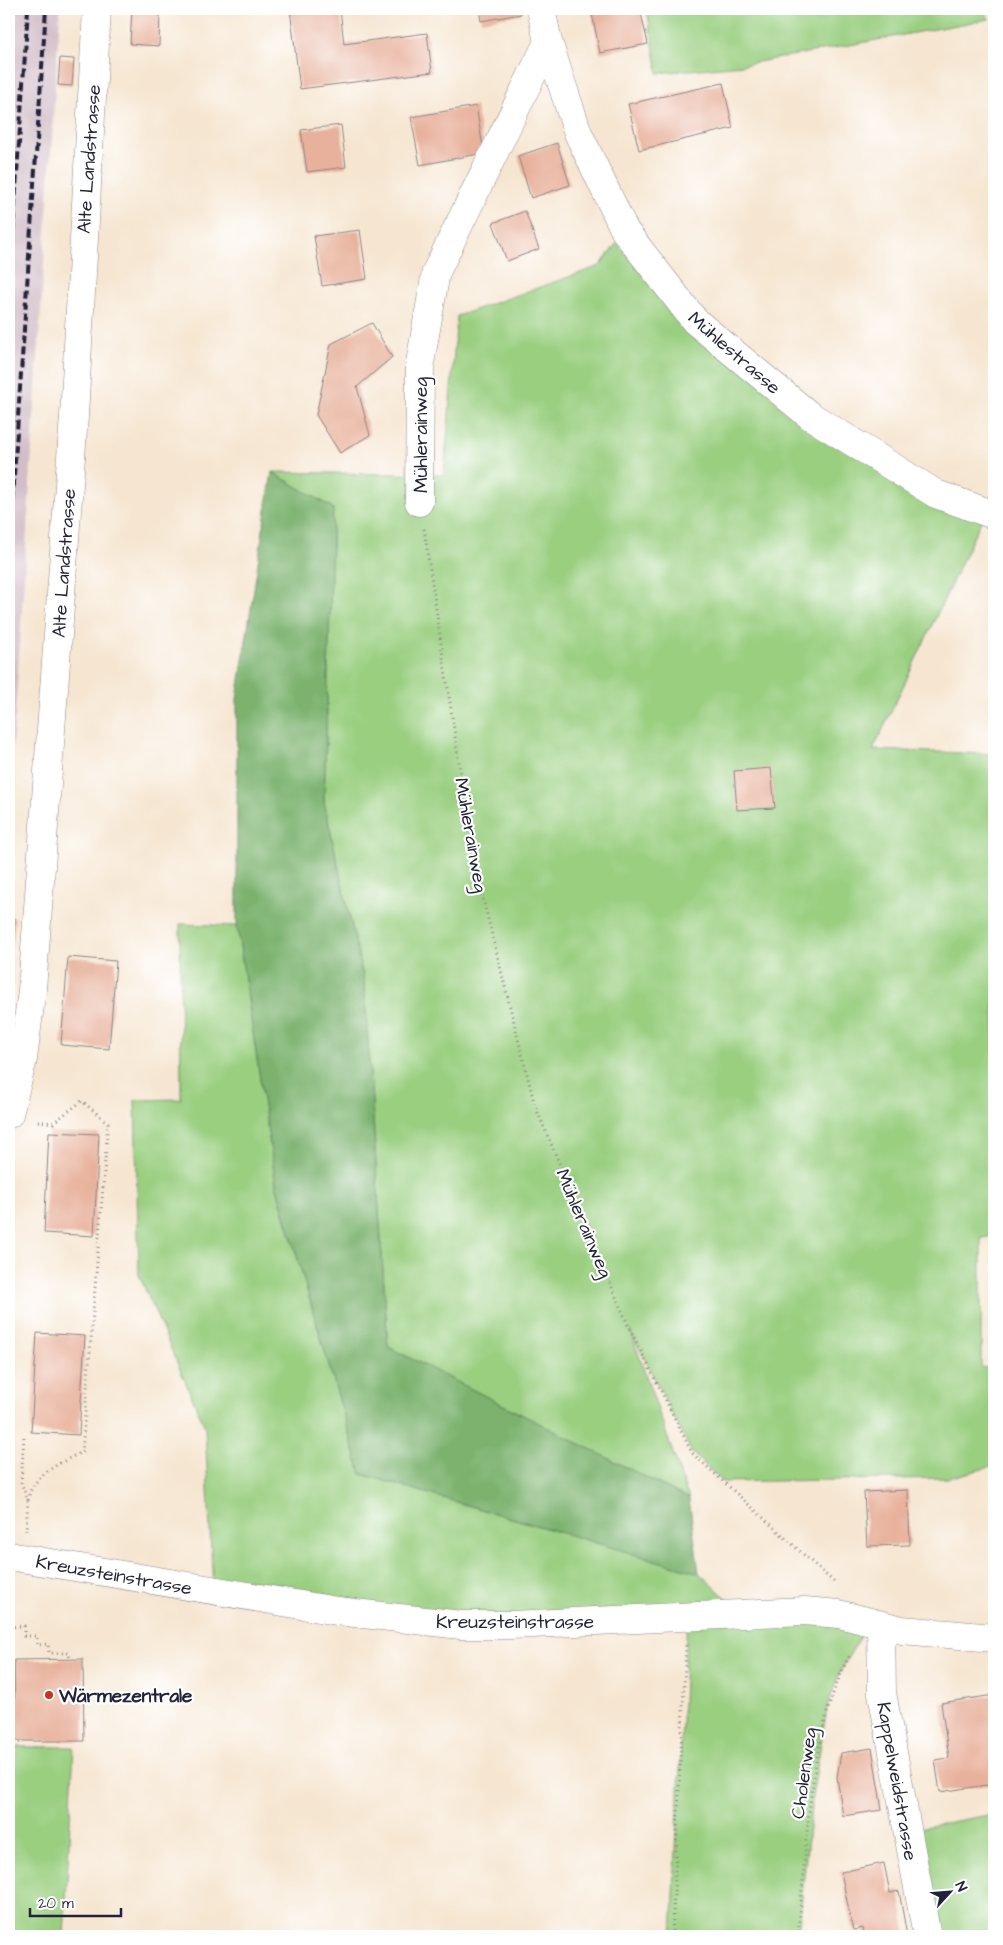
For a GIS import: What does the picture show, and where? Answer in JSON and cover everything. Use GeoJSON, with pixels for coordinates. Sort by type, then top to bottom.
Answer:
{"type":"FeatureCollection","features":[{"type":"Feature","properties":{"kind":"street","name":"Alte Landstrasse"},"geometry":{"type":"LineString","coordinates":[[9,1114],[23,1059],[32,990],[73,426],[97,9]]}},
{"type":"Feature","properties":{"kind":"street","name":"Mühlestrasse"},"geometry":{"type":"LineString","coordinates":[[541,9],[548,42],[578,134],[625,231],[695,320],[809,415],[936,494],[994,515]]}},
{"type":"Feature","properties":{"kind":"street","name":"Mühlerainweg"},"geometry":{"type":"LineString","coordinates":[[419,502],[420,363],[436,272],[548,42]]}},
{"type":"Feature","properties":{"kind":"street","name":"Kreuzsteinstrasse"},"geometry":{"type":"LineString","coordinates":[[16,1557],[336,1611],[423,1621],[511,1625],[804,1611],[839,1614],[874,1623],[924,1632],[994,1638]]}},
{"type":"Feature","properties":{"kind":"street","name":"Kappelweidstrasse"},"geometry":{"type":"LineString","coordinates":[[874,1623],[882,1694],[927,1936]]}},
{"type":"Feature","properties":{"kind":"path","name":"Mühlerainweg"},"geometry":{"type":"LineString","coordinates":[[419,502],[474,863],[535,1106],[628,1325],[692,1452],[814,1566]]}},
{"type":"Feature","properties":{"kind":"path"},"geometry":{"type":"LineString","coordinates":[[16,1557],[29,1490],[50,1468],[82,1452],[108,1123],[82,1101],[53,1123],[46,1122]]}},
{"type":"Feature","properties":{"kind":"path"},"geometry":{"type":"LineString","coordinates":[[24,1437],[21,1482],[28,1500]]}},
{"type":"Feature","properties":{"kind":"path"},"geometry":{"type":"LineString","coordinates":[[672,1936],[687,1616]]}},
{"type":"Feature","properties":{"kind":"path","name":"Cholenweg"},"geometry":{"type":"LineString","coordinates":[[798,1936],[812,1798],[827,1708],[838,1676],[874,1623]]}},
{"type":"Feature","properties":{"kind":"path"},"geometry":{"type":"LineString","coordinates":[[9,1627],[24,1626],[24,1636],[37,1636],[36,1645],[48,1644],[48,1653],[69,1653],[70,1659]]}},
{"type":"Feature","properties":{"kind":"path"},"geometry":{"type":"LineString","coordinates":[[9,1743],[23,1742]]}},
{"type":"Feature","properties":{"kind":"shaded area"},"geometry":{"type":"Polygon","coordinates":[[[9,9],[60,9],[16,703],[9,783],[9,9]]]}},
{"type":"Feature","properties":{"kind":"green space"},"geometry":{"type":"Polygon","coordinates":[[[647,9],[983,9],[989,19],[742,65],[658,73],[647,9]]]}},
{"type":"Feature","properties":{"kind":"green space"},"geometry":{"type":"Polygon","coordinates":[[[617,243],[675,314],[983,517],[873,750],[994,754],[994,1236],[981,1238],[981,1367],[994,1369],[994,1466],[948,1478],[723,1482],[692,1453],[630,1330],[689,1499],[388,1347],[364,981],[324,802],[333,508],[272,472],[444,475],[457,316],[600,266],[617,243]]]}},
{"type":"Feature","properties":{"kind":"green space"},"geometry":{"type":"Polygon","coordinates":[[[272,472],[333,508],[324,802],[364,981],[388,1347],[689,1499],[699,1573],[361,1474],[276,1185],[237,926],[237,699],[272,472]]]}},
{"type":"Feature","properties":{"kind":"green space"},"geometry":{"type":"Polygon","coordinates":[[[180,924],[237,926],[276,1185],[361,1474],[699,1573],[744,1614],[868,1622],[838,1676],[827,1708],[812,1798],[798,1936],[672,1936],[687,1616],[511,1625],[213,1591],[205,1427],[139,1275],[135,1100],[181,1099],[180,924]]]}},
{"type":"Feature","properties":{"kind":"green space"},"geometry":{"type":"Polygon","coordinates":[[[9,1747],[74,1747],[64,1936],[9,1936],[9,1747]]]}},
{"type":"Feature","properties":{"kind":"green space"},"geometry":{"type":"Polygon","coordinates":[[[994,1814],[994,1936],[937,1936],[914,1829],[994,1814]]]}},
{"type":"Feature","properties":{"kind":"building"},"geometry":{"type":"Polygon","coordinates":[[[132,9],[160,9],[159,46],[130,44],[132,9]]]}},
{"type":"Feature","properties":{"kind":"building"},"geometry":{"type":"Polygon","coordinates":[[[290,9],[340,9],[344,44],[427,33],[432,72],[300,89],[290,9]]]}},
{"type":"Feature","properties":{"kind":"building"},"geometry":{"type":"Polygon","coordinates":[[[479,9],[520,9],[521,14],[481,21],[479,9]]]}},
{"type":"Feature","properties":{"kind":"building"},"geometry":{"type":"Polygon","coordinates":[[[591,9],[640,9],[648,44],[600,53],[591,9]]]}},
{"type":"Feature","properties":{"kind":"building"},"geometry":{"type":"Polygon","coordinates":[[[60,58],[74,59],[72,86],[58,85],[60,58]]]}},
{"type":"Feature","properties":{"kind":"building"},"geometry":{"type":"Polygon","coordinates":[[[723,83],[733,128],[639,150],[628,104],[723,83]]]}},
{"type":"Feature","properties":{"kind":"building"},"geometry":{"type":"Polygon","coordinates":[[[476,106],[484,153],[420,165],[411,117],[476,106]]]}},
{"type":"Feature","properties":{"kind":"building"},"geometry":{"type":"Polygon","coordinates":[[[341,125],[346,167],[307,172],[301,130],[341,125]]]}},
{"type":"Feature","properties":{"kind":"building"},"geometry":{"type":"Polygon","coordinates":[[[557,143],[570,185],[531,198],[518,156],[557,143]]]}},
{"type":"Feature","properties":{"kind":"building"},"geometry":{"type":"Polygon","coordinates":[[[525,211],[539,249],[507,261],[493,223],[525,211]]]}},
{"type":"Feature","properties":{"kind":"building"},"geometry":{"type":"Polygon","coordinates":[[[360,230],[367,279],[322,286],[314,236],[360,230]]]}},
{"type":"Feature","properties":{"kind":"building"},"geometry":{"type":"Polygon","coordinates":[[[372,323],[392,357],[357,387],[370,435],[340,453],[316,415],[331,344],[372,323]]]}},
{"type":"Feature","properties":{"kind":"building"},"geometry":{"type":"Polygon","coordinates":[[[771,768],[775,808],[737,810],[734,771],[771,768]]]}},
{"type":"Feature","properties":{"kind":"building"},"geometry":{"type":"Polygon","coordinates":[[[9,917],[15,918],[13,944],[9,943],[9,917]]]}},
{"type":"Feature","properties":{"kind":"building"},"geometry":{"type":"Polygon","coordinates":[[[68,957],[116,961],[109,1049],[61,1045],[68,957]]]}},
{"type":"Feature","properties":{"kind":"building"},"geometry":{"type":"Polygon","coordinates":[[[49,1132],[99,1134],[94,1236],[44,1233],[49,1132]]]}},
{"type":"Feature","properties":{"kind":"building"},"geometry":{"type":"Polygon","coordinates":[[[37,1333],[85,1336],[79,1435],[31,1432],[37,1333]]]}},
{"type":"Feature","properties":{"kind":"building"},"geometry":{"type":"Polygon","coordinates":[[[908,1490],[910,1545],[867,1546],[864,1492],[908,1490]]]}},
{"type":"Feature","properties":{"kind":"building","name":"Wärmezentrale"},"geometry":{"type":"Polygon","coordinates":[[[83,1659],[84,1741],[15,1741],[14,1660],[83,1659]]]}},
{"type":"Feature","properties":{"kind":"building"},"geometry":{"type":"Polygon","coordinates":[[[994,1695],[994,1784],[940,1792],[935,1760],[949,1758],[941,1703],[994,1695]]]}},
{"type":"Feature","properties":{"kind":"building"},"geometry":{"type":"Polygon","coordinates":[[[872,1748],[882,1810],[843,1816],[837,1777],[841,1753],[872,1748]]]}},
{"type":"Feature","properties":{"kind":"building"},"geometry":{"type":"Polygon","coordinates":[[[884,1863],[890,1893],[899,1891],[907,1936],[864,1936],[863,1928],[853,1930],[841,1872],[884,1863]]]}},
{"type":"Feature","properties":{"kind":"railway"},"geometry":{"type":"LineString","coordinates":[[9,292],[28,9]]}},
{"type":"Feature","properties":{"kind":"railway"},"geometry":{"type":"LineString","coordinates":[[9,548],[46,9]]}},
{"type":"Feature","properties":{"kind":"place","name":"Wärmezentrale"},"geometry":{"type":"Point","coordinates":[49,1695]}}]}
